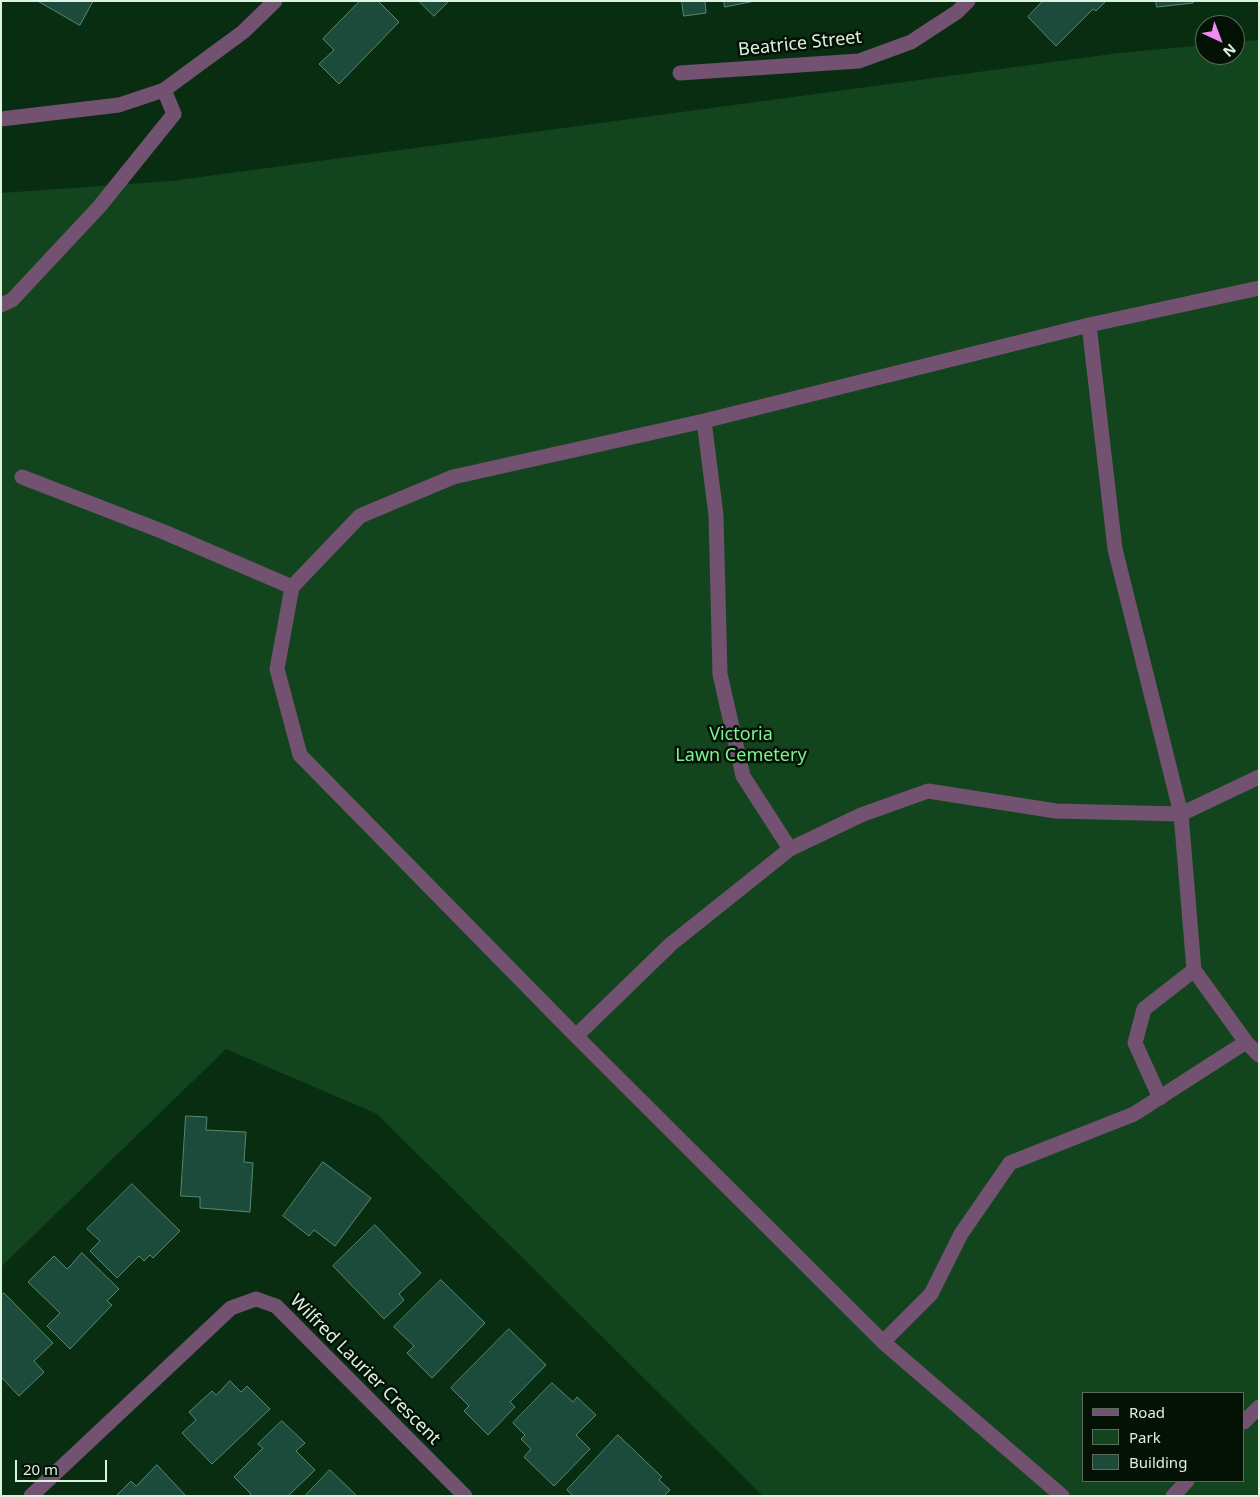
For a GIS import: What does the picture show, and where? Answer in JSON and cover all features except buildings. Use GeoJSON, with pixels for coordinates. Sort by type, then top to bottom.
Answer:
{"type":"FeatureCollection","features":[{"type":"Feature","properties":{"kind":"street"},"geometry":{"type":"LineString","coordinates":[[1,119],[119,105],[164,90],[243,32],[275,1]]}},
{"type":"Feature","properties":{"kind":"street","name":"Beatrice Street"},"geometry":{"type":"LineString","coordinates":[[680,73],[858,61],[911,42],[957,12],[968,1]]}},
{"type":"Feature","properties":{"kind":"street"},"geometry":{"type":"LineString","coordinates":[[1,306],[12,300],[99,207],[174,114],[164,90]]}},
{"type":"Feature","properties":{"kind":"street"},"geometry":{"type":"LineString","coordinates":[[1062,1496],[883,1342],[576,1036],[300,755],[276,669],[292,587],[360,516],[453,477],[704,421],[1088,325],[1259,288]]}},
{"type":"Feature","properties":{"kind":"street"},"geometry":{"type":"LineString","coordinates":[[1088,325],[1115,549],[1180,814],[1194,970],[1246,1042],[1259,1055]]}},
{"type":"Feature","properties":{"kind":"street"},"geometry":{"type":"LineString","coordinates":[[704,421],[716,515],[720,674],[743,776],[790,849]]}},
{"type":"Feature","properties":{"kind":"street"},"geometry":{"type":"LineString","coordinates":[[22,477],[164,532],[292,587]]}},
{"type":"Feature","properties":{"kind":"street"},"geometry":{"type":"LineString","coordinates":[[576,1036],[671,944],[790,849],[861,815],[928,790],[1056,811],[1180,814],[1259,777]]}},
{"type":"Feature","properties":{"kind":"street"},"geometry":{"type":"LineString","coordinates":[[1160,1098],[1135,1043],[1144,1009],[1194,970]]}},
{"type":"Feature","properties":{"kind":"street"},"geometry":{"type":"LineString","coordinates":[[883,1342],[931,1294],[961,1234],[1010,1163],[1134,1114],[1246,1042]]}},
{"type":"Feature","properties":{"kind":"street","name":"Wilfred Laurier Crescent"},"geometry":{"type":"LineString","coordinates":[[30,1496],[231,1308],[256,1299],[276,1306],[465,1496]]}},
{"type":"Feature","properties":{"kind":"street"},"geometry":{"type":"LineString","coordinates":[[1245,1421],[1259,1407]]}},
{"type":"Feature","properties":{"kind":"street"},"geometry":{"type":"LineString","coordinates":[[1172,1496],[1186,1482]]}},
{"type":"Feature","properties":{"kind":"green space","name":"Victoria Lawn Cemetery"},"geometry":{"type":"Polygon","coordinates":[[[1259,40],[1259,1496],[763,1496],[377,1114],[226,1049],[1,1267],[1,193],[171,181],[1119,53],[1195,46],[1195,65],[1245,65],[1245,41],[1259,40]]]}}]}
